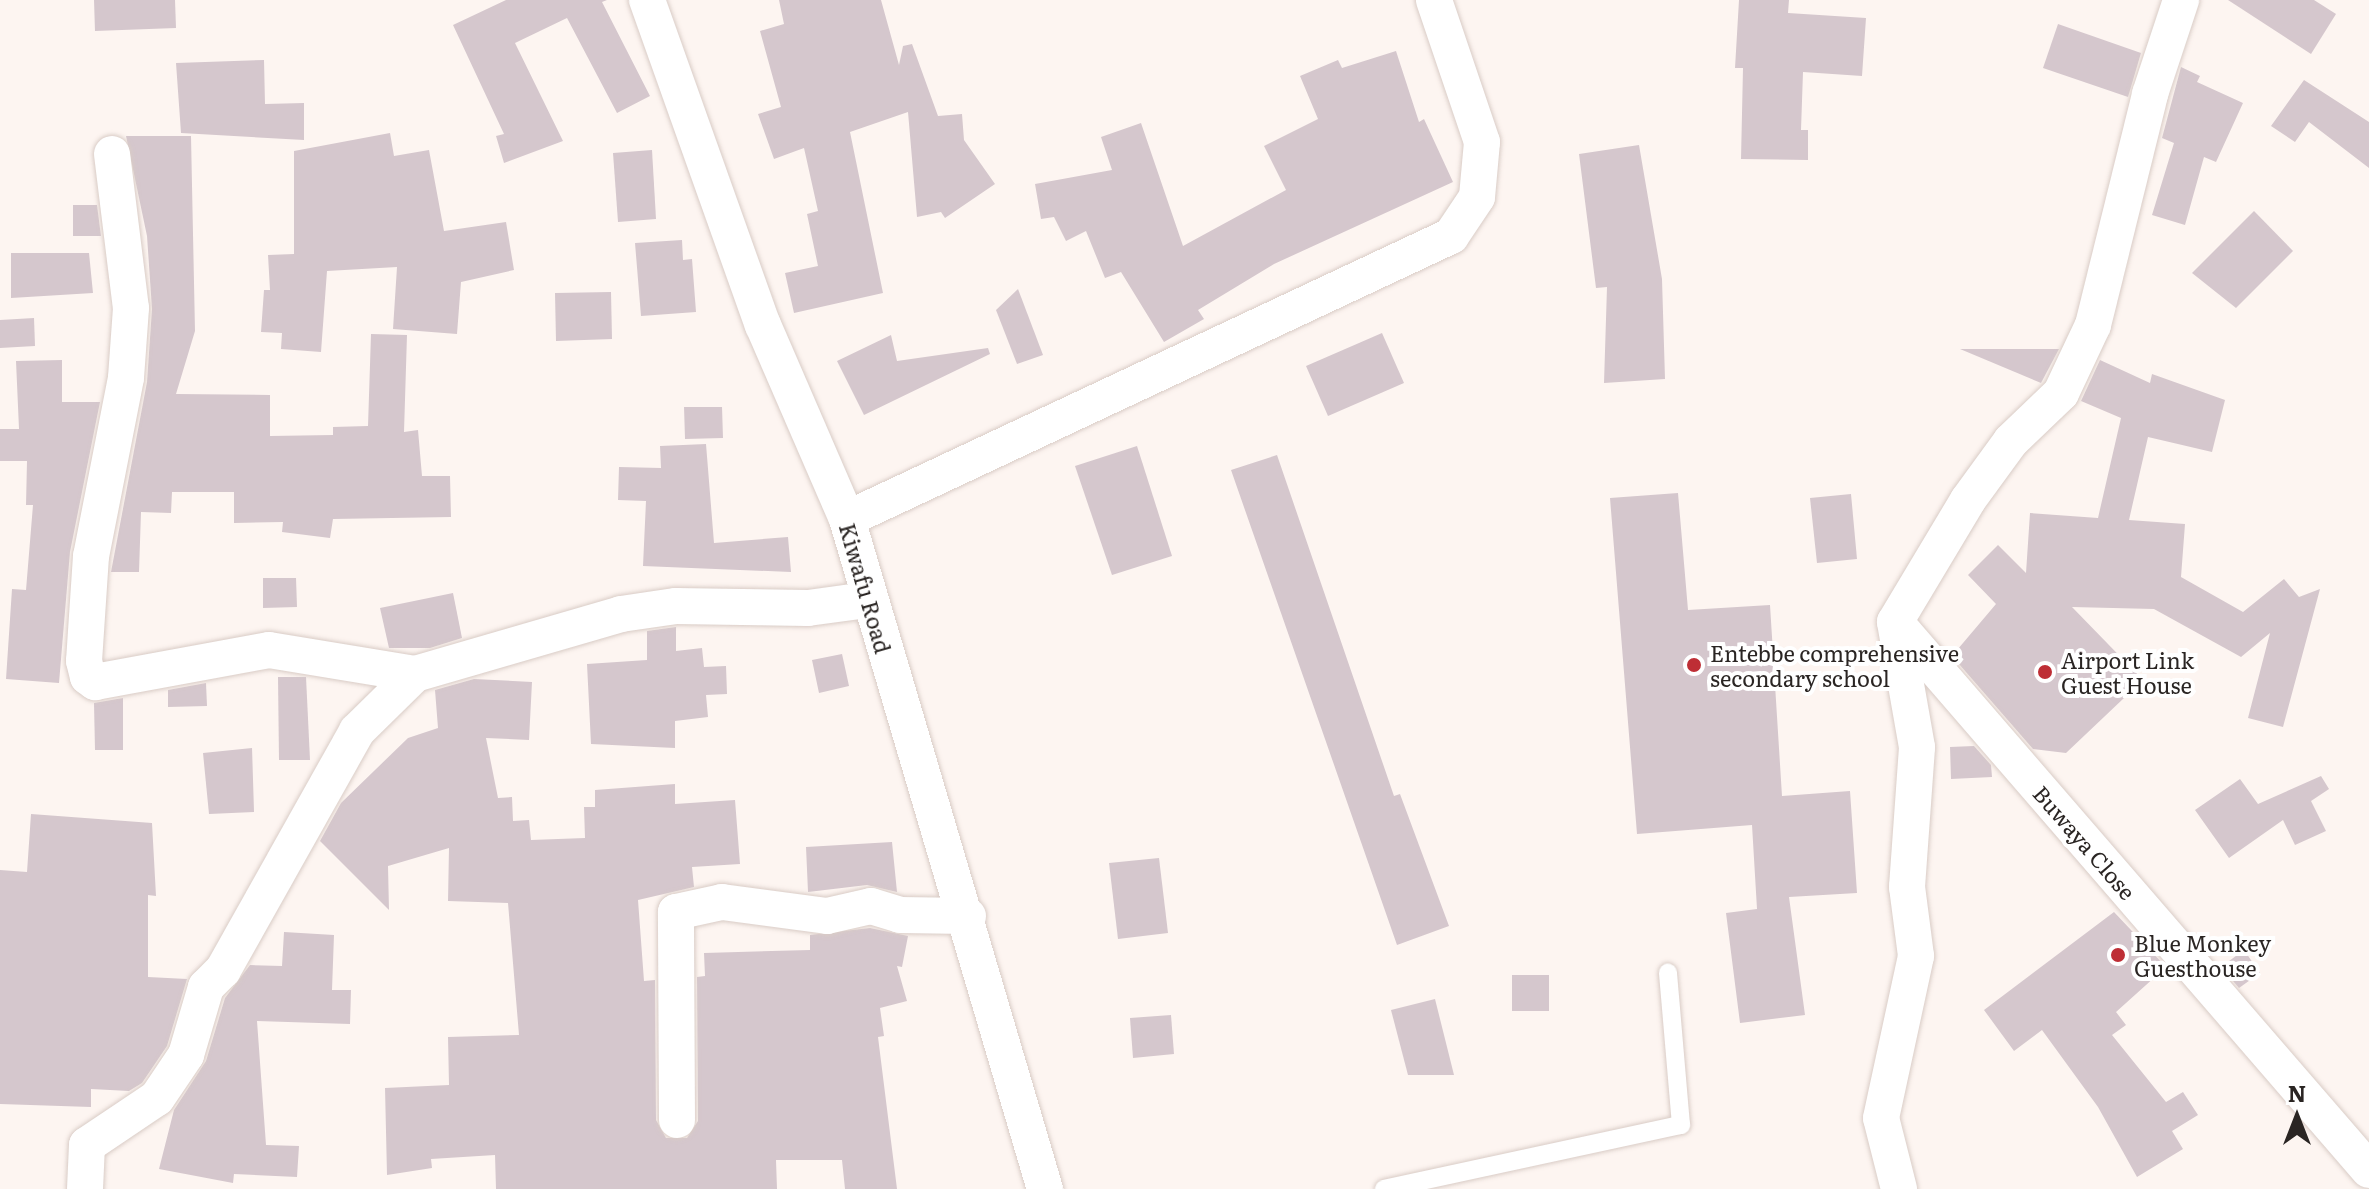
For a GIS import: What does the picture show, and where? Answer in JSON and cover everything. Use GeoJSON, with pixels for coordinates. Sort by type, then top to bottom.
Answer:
{"type":"FeatureCollection","features":[{"type":"Feature","properties":{"kind":"street","name":"Kiwafu Road"},"geometry":{"type":"LineString","coordinates":[[647,0],[763,325],[847,519],[867,600],[968,916],[1045,1189]]}},
{"type":"Feature","properties":{"kind":"street"},"geometry":{"type":"LineString","coordinates":[[847,519],[1451,236],[1477,197],[1482,142],[1434,0]]}},
{"type":"Feature","properties":{"kind":"street"},"geometry":{"type":"LineString","coordinates":[[1899,1189],[1881,1118],[1916,956],[1907,887],[1917,747],[1895,622],[1968,500],[2011,441],[2061,393],[2093,325],[2150,94],[2181,0]]}},
{"type":"Feature","properties":{"kind":"street"},"geometry":{"type":"LineString","coordinates":[[112,154],[131,308],[126,378],[91,556],[84,661],[88,677],[95,682],[269,650],[415,674],[621,614],[676,606],[808,608],[867,600]]}},
{"type":"Feature","properties":{"kind":"street","name":"Buwaya Close"},"geometry":{"type":"LineString","coordinates":[[1895,622],[2369,1170]]}},
{"type":"Feature","properties":{"kind":"street"},"geometry":{"type":"LineString","coordinates":[[85,1189],[87,1145],[157,1098],[186,1055],[206,987],[223,970],[357,731],[415,674]]}},
{"type":"Feature","properties":{"kind":"street"},"geometry":{"type":"LineString","coordinates":[[677,1120],[676,912],[722,902],[827,916],[871,906],[900,915],[968,916]]}},
{"type":"Feature","properties":{"kind":"lane"},"geometry":{"type":"LineString","coordinates":[[1384,1189],[1681,1125],[1668,973]]}},
{"type":"Feature","properties":{"kind":"building"},"geometry":{"type":"Polygon","coordinates":[[[94,0],[175,0],[176,28],[95,31],[94,0]]]}},
{"type":"Feature","properties":{"kind":"building"},"geometry":{"type":"Polygon","coordinates":[[[506,0],[607,0],[602,2],[650,96],[617,113],[567,18],[515,43],[563,141],[504,163],[496,136],[504,134],[453,25],[506,0]]]}},
{"type":"Feature","properties":{"kind":"building"},"geometry":{"type":"Polygon","coordinates":[[[779,0],[881,0],[899,65],[903,46],[912,44],[938,116],[962,114],[964,140],[995,184],[945,218],[941,212],[917,217],[908,112],[850,132],[883,293],[794,313],[785,273],[818,266],[807,214],[818,211],[804,148],[774,159],[758,114],[781,107],[760,31],[784,24],[779,0]]]}},
{"type":"Feature","properties":{"kind":"building"},"geometry":{"type":"Polygon","coordinates":[[[1739,0],[1789,0],[1788,13],[1866,18],[1862,76],[1803,72],[1801,130],[1808,130],[1808,160],[1741,159],[1743,68],[1735,68],[1739,0]]]}},
{"type":"Feature","properties":{"kind":"building"},"geometry":{"type":"Polygon","coordinates":[[[2228,0],[2314,0],[2336,14],[2311,54],[2228,0]]]}},
{"type":"Feature","properties":{"kind":"building"},"geometry":{"type":"Polygon","coordinates":[[[2058,24],[2141,53],[2128,97],[2043,68],[2058,24]]]}},
{"type":"Feature","properties":{"kind":"building"},"geometry":{"type":"Polygon","coordinates":[[[1396,51],[1419,122],[1424,119],[1453,182],[1274,264],[1198,310],[1204,319],[1164,342],[1121,272],[1105,278],[1086,231],[1066,241],[1054,217],[1041,219],[1035,184],[1112,170],[1101,137],[1141,123],[1183,246],[1286,190],[1264,146],[1318,119],[1300,76],[1338,60],[1342,68],[1396,51]]]}},
{"type":"Feature","properties":{"kind":"building"},"geometry":{"type":"Polygon","coordinates":[[[264,60],[265,104],[304,103],[304,140],[181,133],[176,63],[264,60]]]}},
{"type":"Feature","properties":{"kind":"building"},"geometry":{"type":"Polygon","coordinates":[[[2181,67],[2200,76],[2197,82],[2243,103],[2216,162],[2204,157],[2185,225],[2152,215],[2174,143],[2162,138],[2181,67]]]}},
{"type":"Feature","properties":{"kind":"building"},"geometry":{"type":"Polygon","coordinates":[[[2304,80],[2369,122],[2369,168],[2309,122],[2295,142],[2271,126],[2304,80]]]}},
{"type":"Feature","properties":{"kind":"building"},"geometry":{"type":"Polygon","coordinates":[[[390,133],[394,156],[429,150],[444,231],[506,222],[514,270],[461,282],[457,334],[393,329],[397,267],[327,271],[321,352],[281,349],[282,333],[261,332],[264,290],[270,290],[268,255],[294,254],[294,151],[390,133]]]}},
{"type":"Feature","properties":{"kind":"building"},"geometry":{"type":"Polygon","coordinates":[[[126,136],[191,136],[195,331],[176,394],[270,395],[270,436],[333,435],[333,427],[368,426],[371,334],[407,335],[404,432],[418,430],[422,476],[450,476],[451,517],[333,519],[330,538],[282,532],[283,522],[234,523],[234,492],[172,492],[171,513],[141,512],[139,572],[111,572],[147,382],[152,309],[147,236],[126,136]]]}},
{"type":"Feature","properties":{"kind":"building"},"geometry":{"type":"Polygon","coordinates":[[[1639,145],[1662,279],[1665,379],[1604,383],[1607,287],[1596,288],[1579,154],[1639,145]]]}},
{"type":"Feature","properties":{"kind":"building"},"geometry":{"type":"Polygon","coordinates":[[[652,150],[656,219],[618,222],[613,153],[652,150]]]}},
{"type":"Feature","properties":{"kind":"building"},"geometry":{"type":"Polygon","coordinates":[[[73,205],[97,205],[101,236],[73,236],[73,205]]]}},
{"type":"Feature","properties":{"kind":"building"},"geometry":{"type":"Polygon","coordinates":[[[2254,211],[2293,251],[2236,308],[2192,273],[2254,211]]]}},
{"type":"Feature","properties":{"kind":"building"},"geometry":{"type":"Polygon","coordinates":[[[682,240],[683,260],[692,259],[696,312],[641,316],[635,243],[682,240]]]}},
{"type":"Feature","properties":{"kind":"building"},"geometry":{"type":"Polygon","coordinates":[[[11,253],[89,253],[93,293],[11,298],[11,253]]]}},
{"type":"Feature","properties":{"kind":"building"},"geometry":{"type":"Polygon","coordinates":[[[1018,289],[1043,355],[1017,364],[996,310],[1018,289]]]}},
{"type":"Feature","properties":{"kind":"building"},"geometry":{"type":"Polygon","coordinates":[[[611,292],[612,339],[556,341],[555,293],[611,292]]]}},
{"type":"Feature","properties":{"kind":"building"},"geometry":{"type":"Polygon","coordinates":[[[34,318],[35,346],[0,348],[0,320],[34,318]]]}},
{"type":"Feature","properties":{"kind":"building"},"geometry":{"type":"Polygon","coordinates":[[[1382,333],[1404,383],[1328,416],[1306,366],[1382,333]]]}},
{"type":"Feature","properties":{"kind":"building"},"geometry":{"type":"Polygon","coordinates":[[[891,335],[897,361],[988,348],[990,354],[864,415],[837,361],[891,335]]]}},
{"type":"Feature","properties":{"kind":"building"},"geometry":{"type":"Polygon","coordinates":[[[1960,349],[2059,349],[2041,383],[1960,349]]]}},
{"type":"Feature","properties":{"kind":"building"},"geometry":{"type":"Polygon","coordinates":[[[62,360],[62,402],[100,402],[70,552],[59,683],[6,679],[12,589],[26,590],[33,505],[26,505],[27,461],[0,461],[0,429],[19,429],[16,361],[62,360]]]}},
{"type":"Feature","properties":{"kind":"building"},"geometry":{"type":"Polygon","coordinates":[[[2100,360],[2150,383],[2152,374],[2225,400],[2212,452],[2148,437],[2129,520],[2185,524],[2181,577],[2243,612],[2284,579],[2299,597],[2320,589],[2283,727],[2248,718],[2270,633],[2241,657],[2154,609],[2072,607],[2143,680],[2066,753],[2033,749],[1952,656],[1996,604],[1968,575],[1998,545],[2026,573],[2030,513],[2098,518],[2121,418],[2081,401],[2100,360]]]}},
{"type":"Feature","properties":{"kind":"building"},"geometry":{"type":"Polygon","coordinates":[[[684,407],[722,407],[723,438],[685,439],[684,407]]]}},
{"type":"Feature","properties":{"kind":"building"},"geometry":{"type":"Polygon","coordinates":[[[706,444],[714,543],[788,537],[791,572],[643,566],[646,501],[618,500],[619,467],[661,468],[660,446],[706,444]]]}},
{"type":"Feature","properties":{"kind":"building"},"geometry":{"type":"Polygon","coordinates":[[[1137,446],[1172,556],[1112,575],[1075,466],[1137,446]]]}},
{"type":"Feature","properties":{"kind":"building"},"geometry":{"type":"Polygon","coordinates":[[[1277,455],[1394,796],[1400,794],[1449,926],[1397,945],[1231,470],[1277,455]]]}},
{"type":"Feature","properties":{"kind":"building"},"geometry":{"type":"Polygon","coordinates":[[[1678,493],[1688,610],[1770,605],[1782,796],[1850,791],[1857,893],[1789,897],[1805,1015],[1740,1023],[1726,913],[1757,909],[1752,825],[1637,834],[1610,498],[1678,493]]]}},
{"type":"Feature","properties":{"kind":"building"},"geometry":{"type":"Polygon","coordinates":[[[1851,494],[1857,559],[1817,563],[1810,498],[1851,494]]]}},
{"type":"Feature","properties":{"kind":"building"},"geometry":{"type":"Polygon","coordinates":[[[263,578],[296,578],[297,607],[263,608],[263,578]]]}},
{"type":"Feature","properties":{"kind":"building"},"geometry":{"type":"Polygon","coordinates":[[[453,593],[462,638],[430,648],[389,648],[380,608],[453,593]]]}},
{"type":"Feature","properties":{"kind":"building"},"geometry":{"type":"Polygon","coordinates":[[[676,627],[676,651],[702,648],[704,667],[726,666],[727,694],[706,695],[708,717],[675,721],[675,748],[591,744],[587,664],[647,660],[647,631],[676,627]]]}},
{"type":"Feature","properties":{"kind":"building"},"geometry":{"type":"Polygon","coordinates":[[[842,654],[849,686],[819,693],[812,660],[842,654]]]}},
{"type":"Feature","properties":{"kind":"building"},"geometry":{"type":"Polygon","coordinates":[[[278,677],[306,677],[310,760],[279,760],[278,677]]]}},
{"type":"Feature","properties":{"kind":"building"},"geometry":{"type":"Polygon","coordinates":[[[474,679],[532,682],[529,740],[486,738],[498,798],[512,797],[513,821],[529,820],[531,840],[585,838],[584,807],[595,807],[595,790],[675,784],[675,804],[735,800],[740,864],[692,867],[694,887],[638,900],[644,981],[655,980],[656,1120],[666,1138],[687,1138],[698,1121],[697,977],[705,976],[704,953],[810,950],[810,935],[870,928],[908,936],[902,967],[897,966],[907,1001],[880,1008],[884,1036],[878,1037],[897,1189],[845,1189],[842,1160],[776,1160],[777,1189],[496,1189],[495,1155],[431,1159],[432,1168],[387,1175],[385,1088],[449,1085],[448,1037],[519,1035],[508,903],[448,901],[449,848],[388,866],[389,910],[320,841],[341,803],[408,738],[438,728],[435,690],[474,679]]]}},
{"type":"Feature","properties":{"kind":"building"},"geometry":{"type":"Polygon","coordinates":[[[206,683],[207,706],[168,707],[168,690],[206,683]]]}},
{"type":"Feature","properties":{"kind":"building"},"geometry":{"type":"Polygon","coordinates":[[[123,698],[123,750],[95,750],[94,703],[123,698]]]}},
{"type":"Feature","properties":{"kind":"building"},"geometry":{"type":"Polygon","coordinates":[[[1974,746],[1991,765],[1992,777],[1951,779],[1950,747],[1974,746]]]}},
{"type":"Feature","properties":{"kind":"building"},"geometry":{"type":"Polygon","coordinates":[[[252,748],[254,812],[209,814],[203,753],[252,748]]]}},
{"type":"Feature","properties":{"kind":"building"},"geometry":{"type":"Polygon","coordinates":[[[2321,776],[2329,789],[2311,801],[2326,831],[2295,845],[2283,820],[2229,858],[2195,810],[2240,779],[2258,804],[2321,776]]]}},
{"type":"Feature","properties":{"kind":"building"},"geometry":{"type":"Polygon","coordinates":[[[31,814],[152,823],[156,896],[148,895],[148,977],[187,979],[167,1046],[142,1083],[129,1091],[91,1089],[91,1107],[0,1104],[0,870],[27,872],[31,814]]]}},
{"type":"Feature","properties":{"kind":"building"},"geometry":{"type":"Polygon","coordinates":[[[892,842],[897,892],[867,885],[808,892],[806,847],[892,842]]]}},
{"type":"Feature","properties":{"kind":"building"},"geometry":{"type":"Polygon","coordinates":[[[1159,858],[1168,933],[1118,939],[1109,863],[1159,858]]]}},
{"type":"Feature","properties":{"kind":"building"},"geometry":{"type":"Polygon","coordinates":[[[2114,912],[2166,967],[2116,1012],[2126,1025],[2112,1035],[2166,1102],[2183,1092],[2198,1115],[2172,1131],[2183,1149],[2137,1177],[2098,1107],[2042,1030],[2014,1051],[1984,1010],[2114,912]]]}},
{"type":"Feature","properties":{"kind":"building"},"geometry":{"type":"Polygon","coordinates":[[[284,932],[334,935],[332,990],[351,990],[350,1024],[257,1021],[266,1145],[299,1146],[297,1177],[234,1174],[233,1183],[159,1169],[174,1110],[206,1061],[225,998],[250,965],[282,966],[284,932]]]}},
{"type":"Feature","properties":{"kind":"building"},"geometry":{"type":"Polygon","coordinates":[[[2244,950],[2260,973],[2239,988],[2221,967],[2244,950]]]}},
{"type":"Feature","properties":{"kind":"building"},"geometry":{"type":"Polygon","coordinates":[[[1512,975],[1549,975],[1549,1011],[1512,1011],[1512,975]]]}},
{"type":"Feature","properties":{"kind":"building"},"geometry":{"type":"Polygon","coordinates":[[[1435,999],[1454,1075],[1408,1075],[1391,1010],[1435,999]]]}},
{"type":"Feature","properties":{"kind":"building"},"geometry":{"type":"Polygon","coordinates":[[[1171,1015],[1174,1054],[1133,1058],[1130,1018],[1171,1015]]]}},
{"type":"Feature","properties":{"kind":"place","name":"Entebbe comprehensive secondary school"},"geometry":{"type":"Point","coordinates":[1694,665]}},
{"type":"Feature","properties":{"kind":"place","name":"Airport Link Guest House"},"geometry":{"type":"Point","coordinates":[2045,672]}},
{"type":"Feature","properties":{"kind":"place","name":"Blue Monkey Guesthouse"},"geometry":{"type":"Point","coordinates":[2118,955]}}]}
